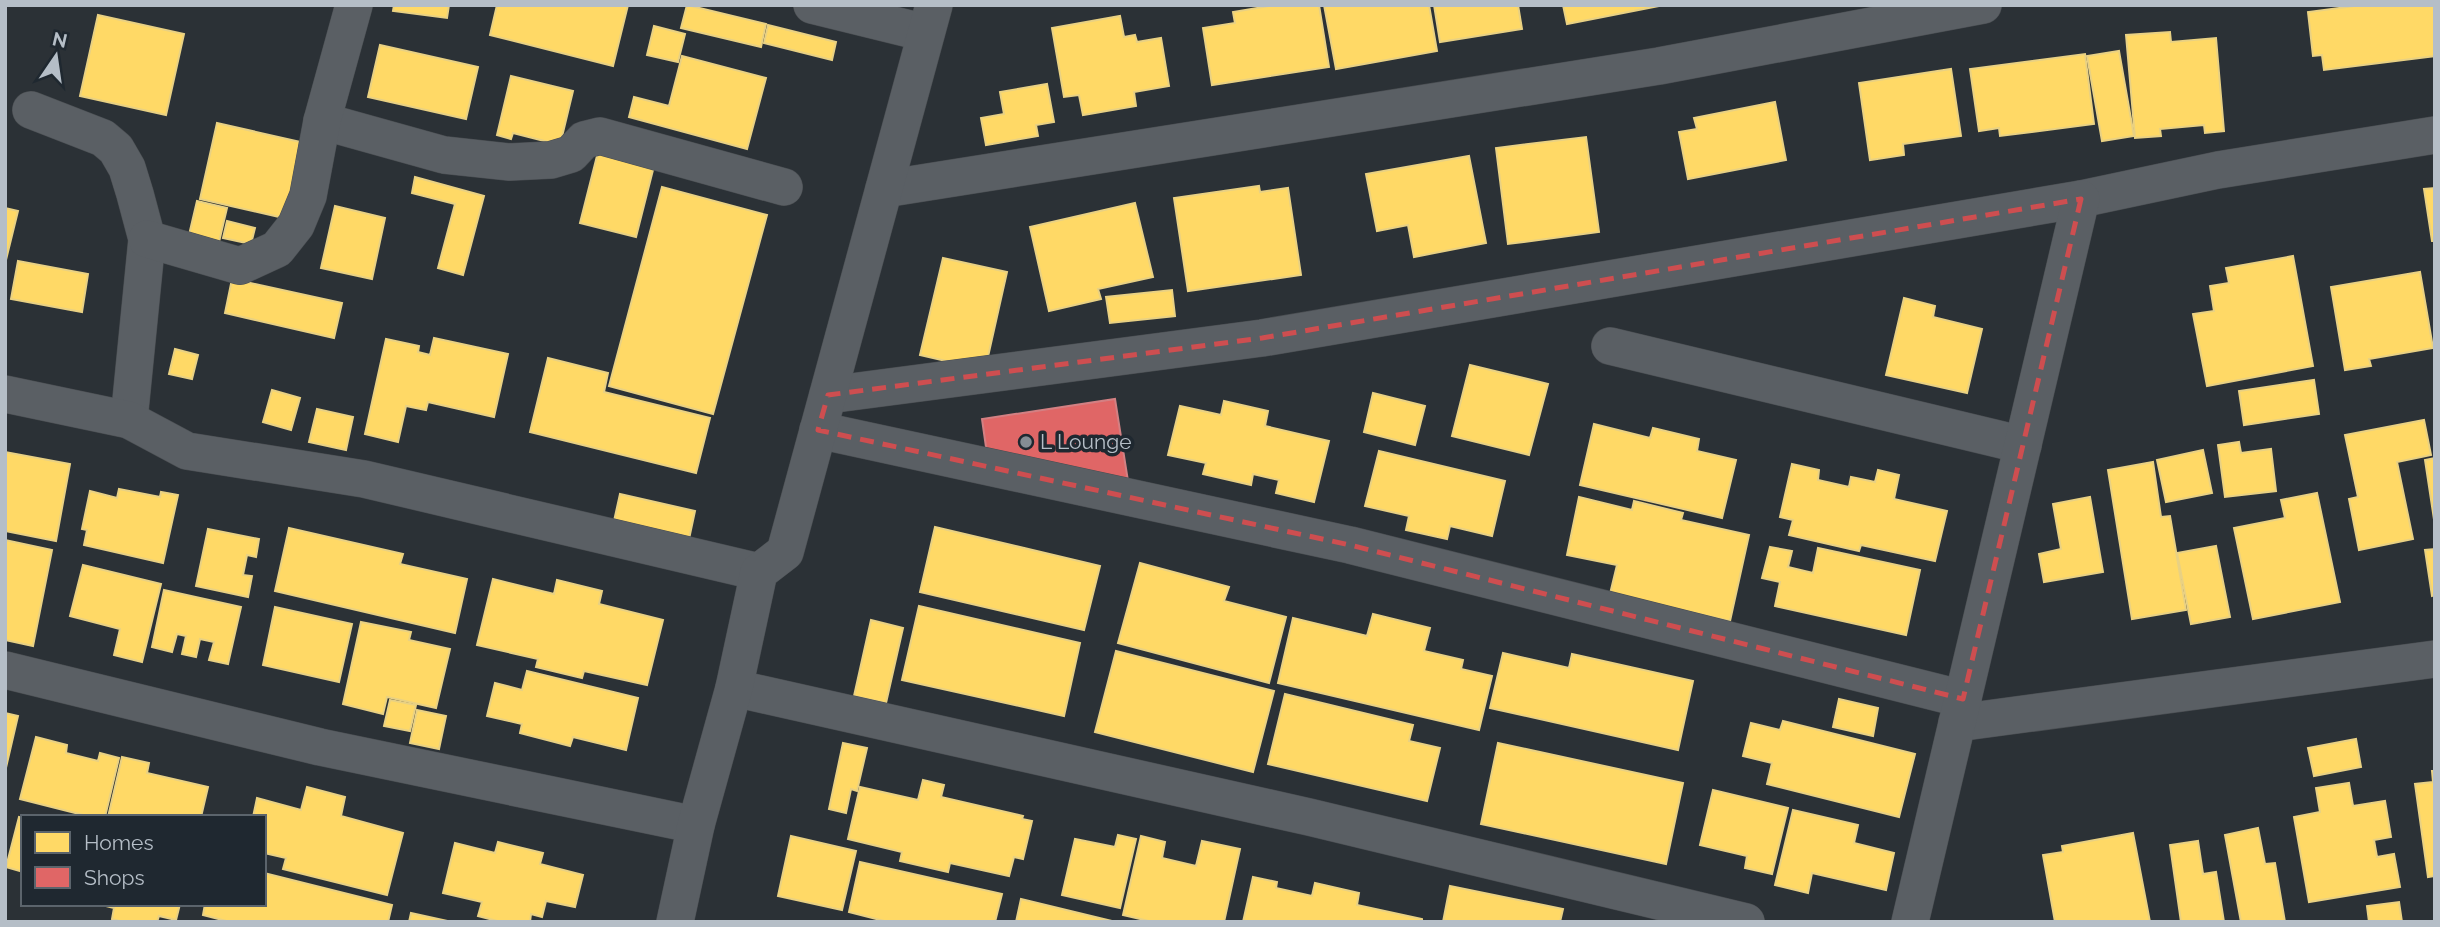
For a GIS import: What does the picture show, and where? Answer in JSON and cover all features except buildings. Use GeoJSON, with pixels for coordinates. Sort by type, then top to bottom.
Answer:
{"type":"FeatureCollection","features":[{"type":"Feature","properties":{"kind":"street"},"geometry":{"type":"LineString","coordinates":[[147,239],[240,266],[277,249],[296,225],[307,196],[322,121],[354,5]]}},
{"type":"Feature","properties":{"kind":"street"},"geometry":{"type":"LineString","coordinates":[[675,922],[696,825],[734,688],[759,572],[785,552],[930,19],[812,5]]}},
{"type":"Feature","properties":{"kind":"street"},"geometry":{"type":"LineString","coordinates":[[884,189],[1659,66],[1983,5]]}},
{"type":"Feature","properties":{"kind":"street"},"geometry":{"type":"LineString","coordinates":[[31,110],[103,138],[116,149],[127,168],[147,239],[129,420]]}},
{"type":"Feature","properties":{"kind":"street"},"geometry":{"type":"LineString","coordinates":[[322,121],[444,155],[510,162],[551,160],[571,154],[584,140],[600,135],[784,187]]}},
{"type":"Feature","properties":{"kind":"street"},"geometry":{"type":"LineString","coordinates":[[828,395],[1262,338],[2081,199],[2218,170],[2435,135]]}},
{"type":"Feature","properties":{"kind":"street"},"geometry":{"type":"LineString","coordinates":[[1910,922],[2081,199]]}},
{"type":"Feature","properties":{"kind":"street"},"geometry":{"type":"LineString","coordinates":[[1611,346],[2023,445]]}},
{"type":"Feature","properties":{"kind":"street"},"geometry":{"type":"LineString","coordinates":[[5,394],[129,420],[187,451],[364,479],[759,572]]}},
{"type":"Feature","properties":{"kind":"street"},"geometry":{"type":"LineString","coordinates":[[818,430],[1350,545],[1960,711],[2435,659]]}},
{"type":"Feature","properties":{"kind":"street"},"geometry":{"type":"LineString","coordinates":[[5,670],[320,747],[696,825]]}},
{"type":"Feature","properties":{"kind":"street"},"geometry":{"type":"LineString","coordinates":[[734,688],[1309,817],[1746,922]]}},
{"type":"Feature","properties":{"kind":"highlighted area"},"geometry":{"type":"Polygon","coordinates":[[[2081,199],[1963,699],[1350,545],[818,430],[828,395],[1262,338],[2081,199]]]}},
{"type":"Feature","properties":{"kind":"place","name":"L Lounge"},"geometry":{"type":"Point","coordinates":[1026,442]}}]}
